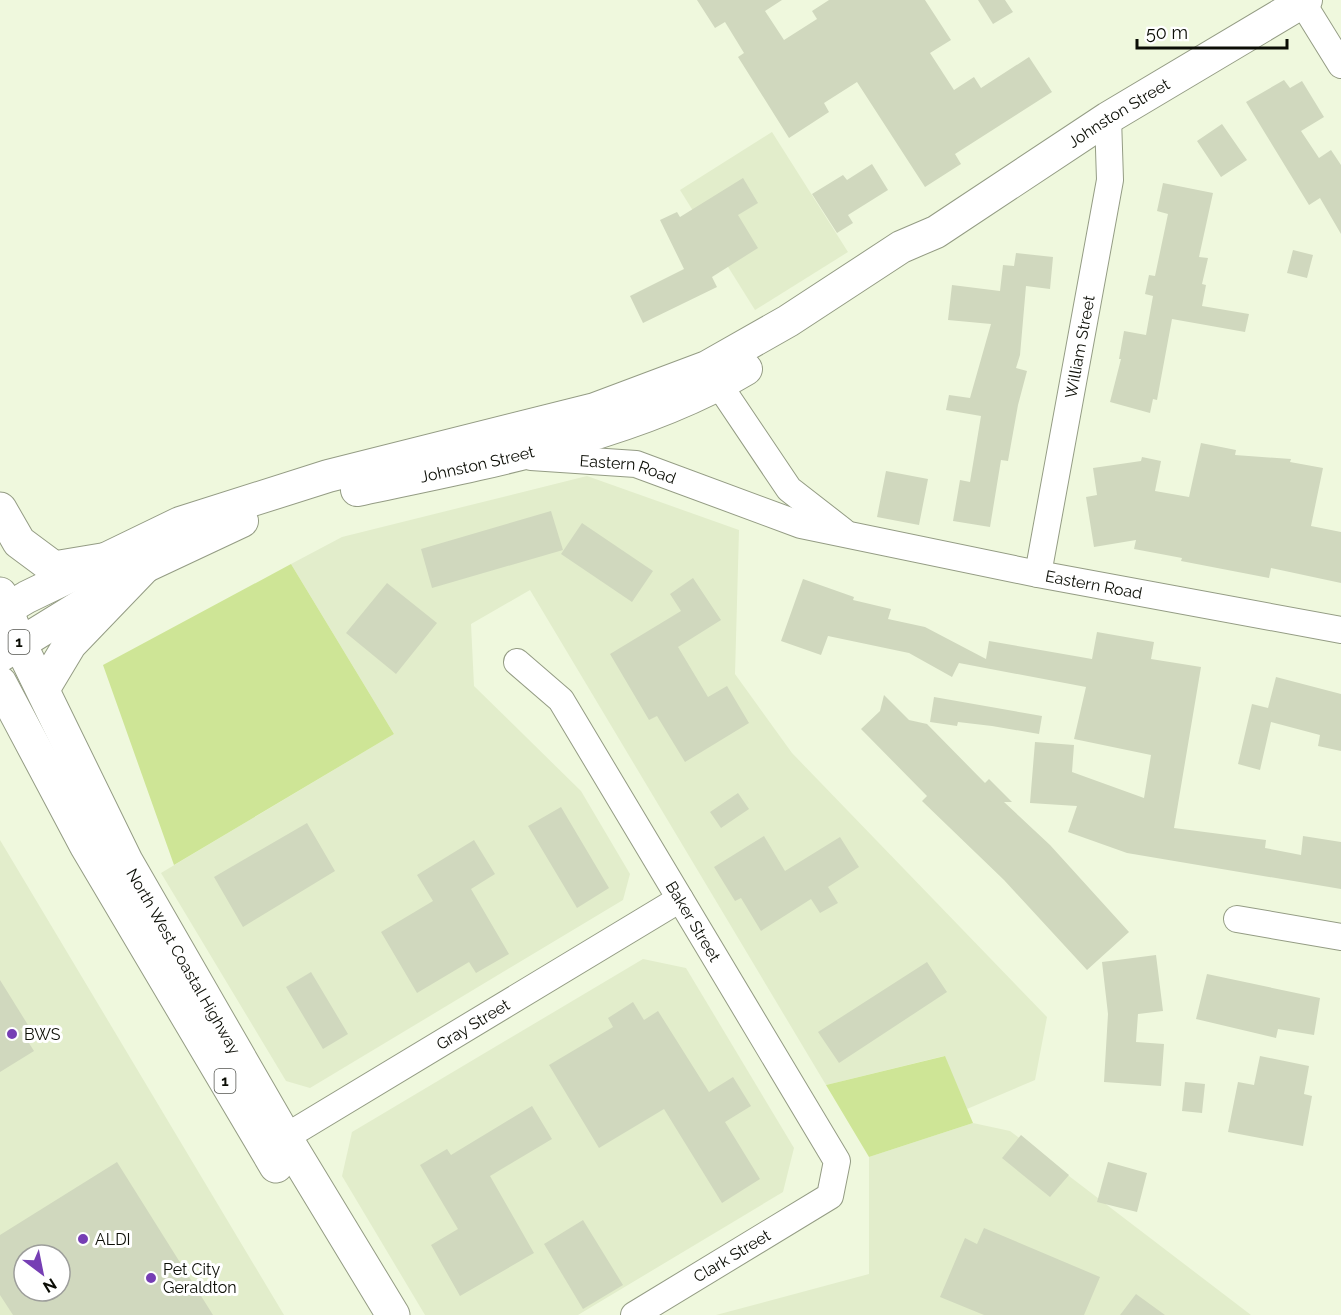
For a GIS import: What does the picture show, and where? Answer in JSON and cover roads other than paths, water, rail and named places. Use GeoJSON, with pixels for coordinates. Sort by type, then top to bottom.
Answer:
{"type":"FeatureCollection","features":[{"type":"Feature","properties":{"kind":"highway"},"geometry":{"type":"LineString","coordinates":[[0,509],[19,543],[54,568],[102,560]]}},
{"type":"Feature","properties":{"kind":"highway"},"geometry":{"type":"LineString","coordinates":[[43,689],[69,644],[144,567]]}},
{"type":"Feature","properties":{"kind":"highway","name":"North West Coastal Highway"},"geometry":{"type":"LineString","coordinates":[[2,605],[10,649],[43,689],[126,861],[275,1143],[370,1315]]}},
{"type":"Feature","properties":{"kind":"highway","name":"North West Coastal Highway"},"geometry":{"type":"LineString","coordinates":[[0,683],[11,721],[86,845],[275,1143],[393,1315]]}},
{"type":"Feature","properties":{"kind":"main road","name":"Johnston Street"},"geometry":{"type":"LineString","coordinates":[[10,649],[144,567],[249,518],[348,491],[503,456],[600,431],[713,376],[788,321],[901,247],[936,232],[1108,118],[1304,1]]}},
{"type":"Feature","properties":{"kind":"main road","name":"Johnston Street"},"geometry":{"type":"LineString","coordinates":[[2,605],[180,523],[328,476],[595,409],[713,376]]}},
{"type":"Feature","properties":{"kind":"street"},"geometry":{"type":"LineString","coordinates":[[1304,1],[1341,65]]}},
{"type":"Feature","properties":{"kind":"street","name":"William Street"},"geometry":{"type":"LineString","coordinates":[[1038,574],[1110,180],[1108,118]]}},
{"type":"Feature","properties":{"kind":"street","name":"Eastern Road"},"geometry":{"type":"LineString","coordinates":[[713,376],[789,489],[850,536]]}},
{"type":"Feature","properties":{"kind":"street","name":"Eastern Road"},"geometry":{"type":"LineString","coordinates":[[503,456],[554,457],[636,464],[801,525],[1038,574],[1341,630]]}},
{"type":"Feature","properties":{"kind":"street","name":"Baker Street"},"geometry":{"type":"LineString","coordinates":[[517,663],[561,700],[837,1161],[830,1196]]}},
{"type":"Feature","properties":{"kind":"street","name":"Gray Street"},"geometry":{"type":"LineString","coordinates":[[275,1143],[680,899]]}},
{"type":"Feature","properties":{"kind":"street"},"geometry":{"type":"LineString","coordinates":[[1237,919],[1341,937]]}},
{"type":"Feature","properties":{"kind":"street","name":"Clark Street"},"geometry":{"type":"LineString","coordinates":[[634,1315],[830,1196]]}},
{"type":"Feature","properties":{"kind":"place","name":"BWS"},"geometry":{"type":"Point","coordinates":[12,1034]}},
{"type":"Feature","properties":{"kind":"place","name":"ALDI"},"geometry":{"type":"Point","coordinates":[83,1239]}},
{"type":"Feature","properties":{"kind":"place","name":"Pet City Geraldton"},"geometry":{"type":"Point","coordinates":[151,1278]}}]}
